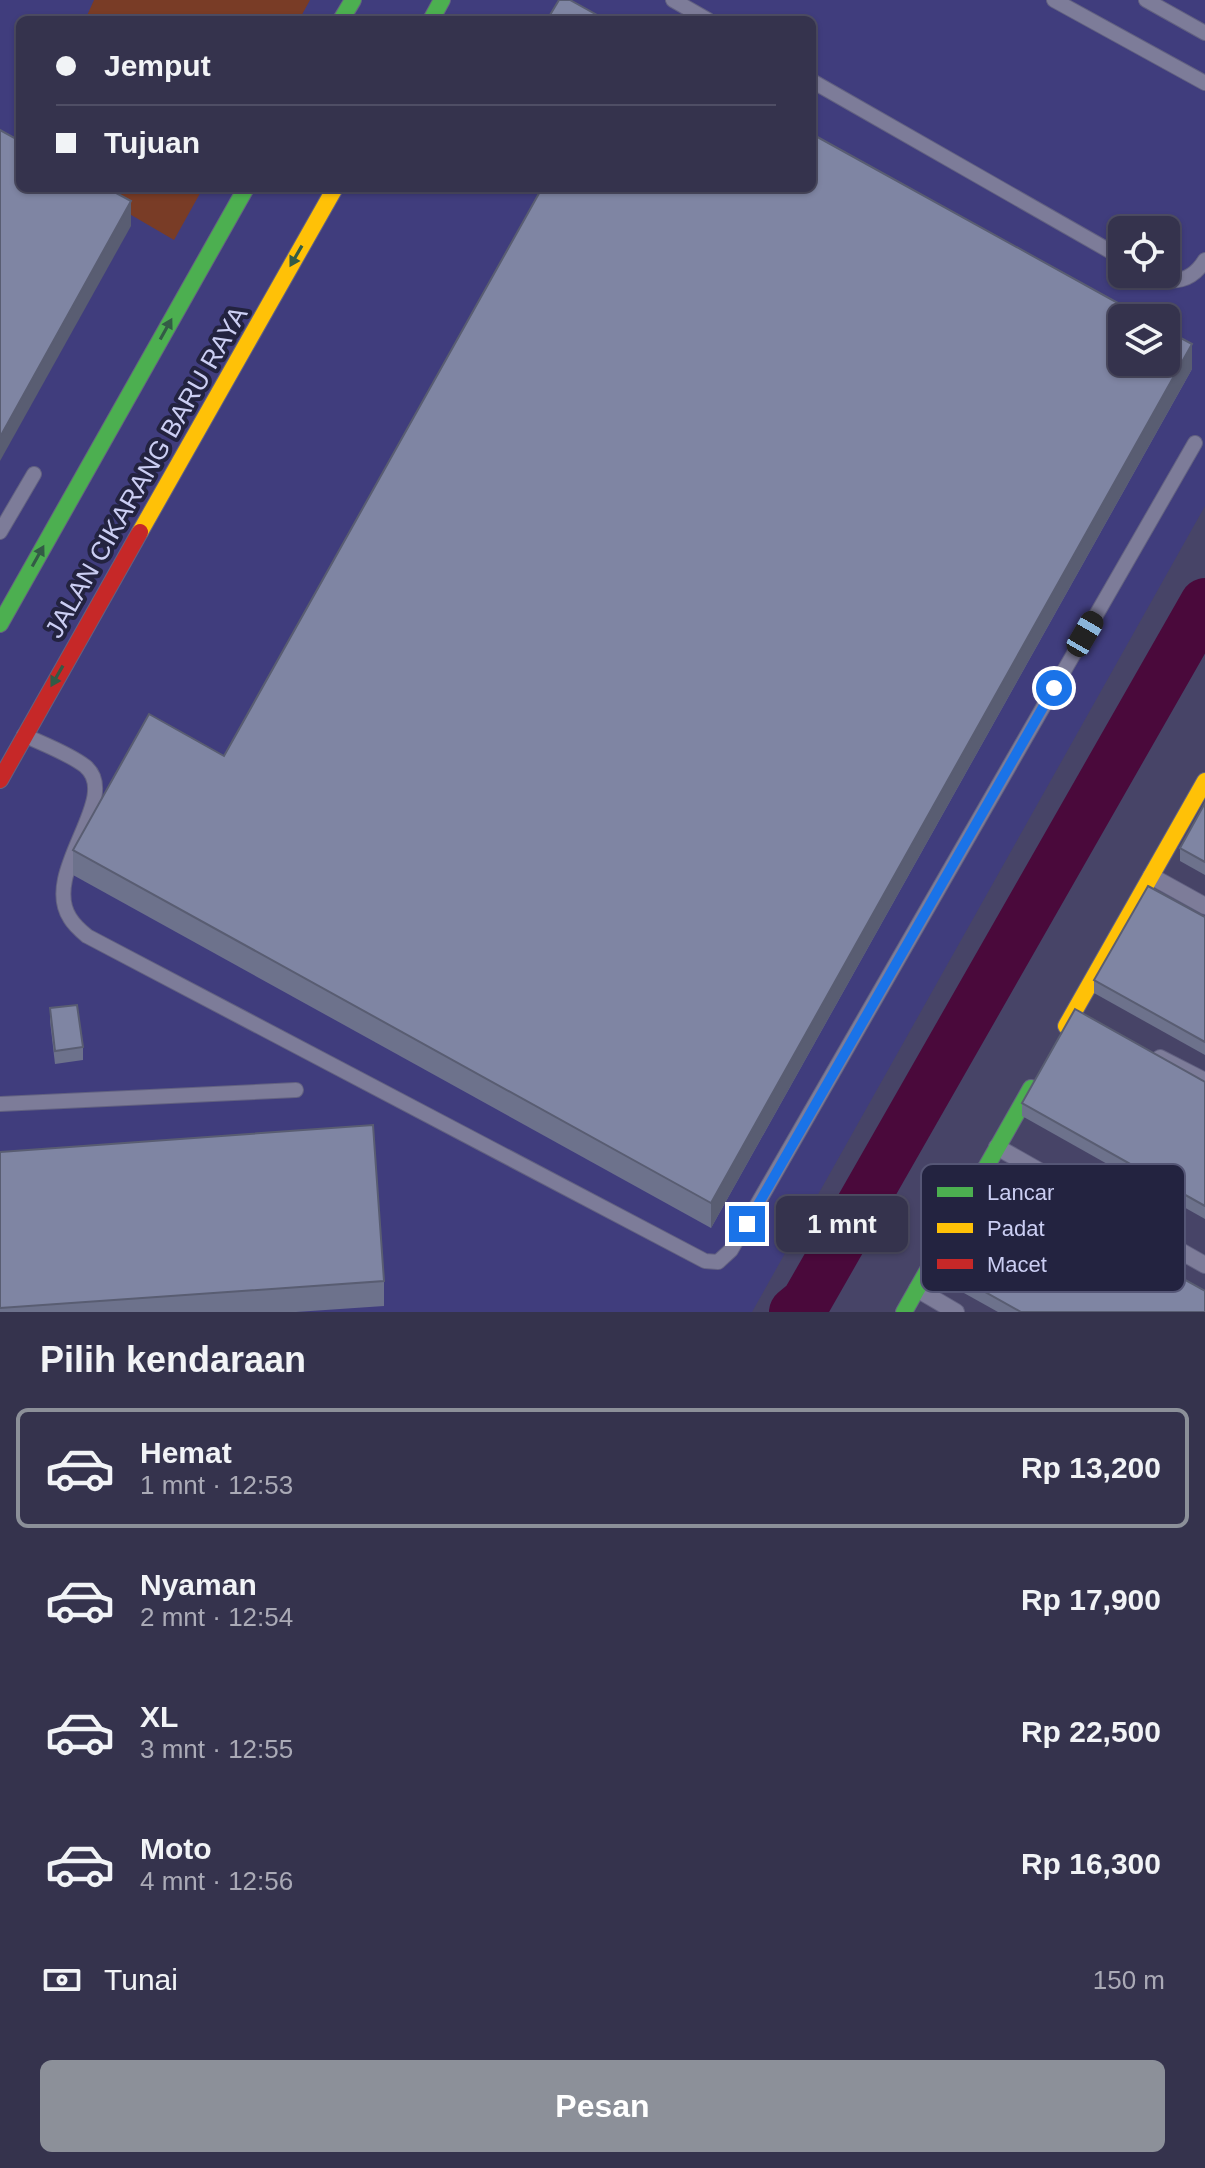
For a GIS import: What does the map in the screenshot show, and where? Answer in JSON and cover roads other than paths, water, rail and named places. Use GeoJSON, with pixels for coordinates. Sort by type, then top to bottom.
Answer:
{"type":"FeatureCollection","features":[{"type":"Feature","properties":{"kind":"main road","name":"JALAN CIKARANG BARU RAYA"},"geometry":{"type":"LineString","coordinates":[[0,624],[244,192]]}},
{"type":"Feature","properties":{"kind":"main road","name":"JALAN CIKARANG BARU RAYA"},"geometry":{"type":"LineString","coordinates":[[0,780],[333,192]]}},
{"type":"Feature","properties":{"kind":"main road"},"geometry":{"type":"LineString","coordinates":[[1059,1039],[1080,1015],[1151,876],[1205,781]]}},
{"type":"Feature","properties":{"kind":"main road"},"geometry":{"type":"LineString","coordinates":[[987,1164],[1035,1080]]}},
{"type":"Feature","properties":{"kind":"main road"},"geometry":{"type":"LineString","coordinates":[[904,1312],[921,1282]]}},
{"type":"Feature","properties":{"kind":"street"},"geometry":{"type":"LineString","coordinates":[[1151,876],[1205,906]]}},
{"type":"Feature","properties":{"kind":"street"},"geometry":{"type":"LineString","coordinates":[[1139,1047],[1205,1081]]}},
{"type":"Feature","properties":{"kind":"street"},"geometry":{"type":"LineString","coordinates":[[997,1147],[1027,1164]]}},
{"type":"Feature","properties":{"kind":"street"},"geometry":{"type":"LineString","coordinates":[[1185,1254],[1205,1265]]}},
{"type":"Feature","properties":{"kind":"street"},"geometry":{"type":"LineString","coordinates":[[917,1289],[921,1291]]}},
{"type":"Feature","properties":{"kind":"street"},"geometry":{"type":"LineString","coordinates":[[922,1292],[956,1312]]}},
{"type":"Feature","properties":{"kind":"lane"},"geometry":{"type":"LineString","coordinates":[[673,0],[701,16]]}},
{"type":"Feature","properties":{"kind":"lane"},"geometry":{"type":"LineString","coordinates":[[1054,0],[1205,83]]}},
{"type":"Feature","properties":{"kind":"lane"},"geometry":{"type":"LineString","coordinates":[[1146,0],[1205,33]]}},
{"type":"Feature","properties":{"kind":"lane"},"geometry":{"type":"LineString","coordinates":[[816,83],[1108,250]]}},
{"type":"Feature","properties":{"kind":"lane"},"geometry":{"type":"LineString","coordinates":[[1180,281],[1196,273],[1205,260]]}},
{"type":"Feature","properties":{"kind":"lane"},"geometry":{"type":"LineString","coordinates":[[24,735],[85,766],[95,779],[96,798],[68,864],[63,895],[68,916],[87,936],[705,1261],[718,1262],[731,1250],[1195,443]]}},
{"type":"Feature","properties":{"kind":"lane"},"geometry":{"type":"LineString","coordinates":[[0,532],[34,474]]}},
{"type":"Feature","properties":{"kind":"lane"},"geometry":{"type":"LineString","coordinates":[[0,1104],[296,1090]]}},
{"type":"Feature","properties":{"kind":"waterway"},"geometry":{"type":"LineString","coordinates":[[794,1312],[806,1302],[1205,603]]}}]}
